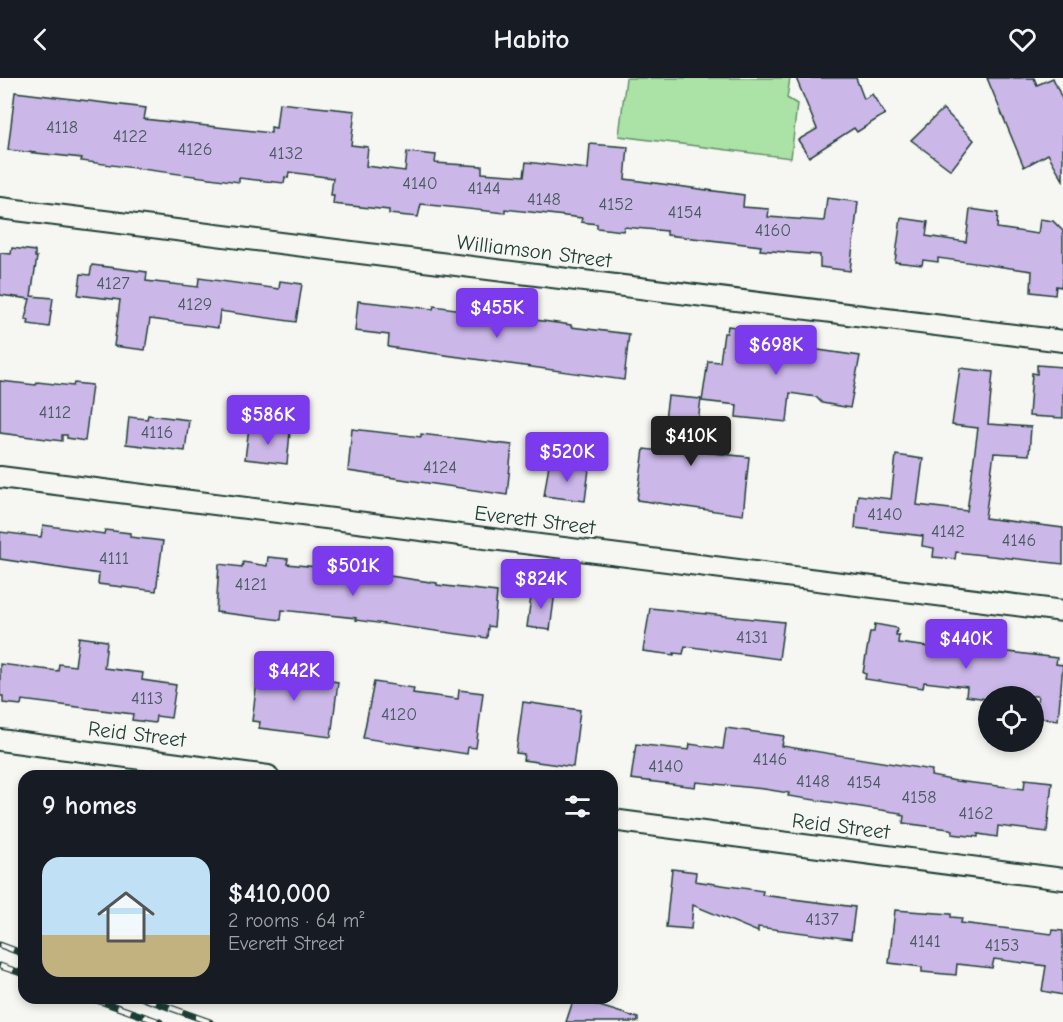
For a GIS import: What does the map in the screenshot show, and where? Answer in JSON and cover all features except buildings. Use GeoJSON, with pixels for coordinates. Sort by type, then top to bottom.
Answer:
{"type":"FeatureCollection","features":[{"type":"Feature","properties":{"kind":"street","name":"Williamson Street"},"geometry":{"type":"LineString","coordinates":[[0,208],[1063,341]]}},
{"type":"Feature","properties":{"kind":"street","name":"Everett Street"},"geometry":{"type":"LineString","coordinates":[[0,477],[1063,610]]}},
{"type":"Feature","properties":{"kind":"street","name":"Reid Street"},"geometry":{"type":"LineString","coordinates":[[0,740],[223,770]]}},
{"type":"Feature","properties":{"kind":"street","name":"Reid Street"},"geometry":{"type":"LineString","coordinates":[[618,821],[1063,879]]}},
{"type":"Feature","properties":{"kind":"green space"},"geometry":{"type":"Polygon","coordinates":[[[626,78],[790,78],[787,98],[797,104],[791,158],[619,136],[626,78]]]}},
{"type":"Feature","properties":{"kind":"railway"},"geometry":{"type":"LineString","coordinates":[[0,945],[18,952]]}},
{"type":"Feature","properties":{"kind":"railway"},"geometry":{"type":"LineString","coordinates":[[0,966],[18,972]]}},
{"type":"Feature","properties":{"kind":"railway"},"geometry":{"type":"LineString","coordinates":[[108,1004],[160,1022]]}},
{"type":"Feature","properties":{"kind":"railway"},"geometry":{"type":"LineString","coordinates":[[160,1004],[210,1022]]}}]}
